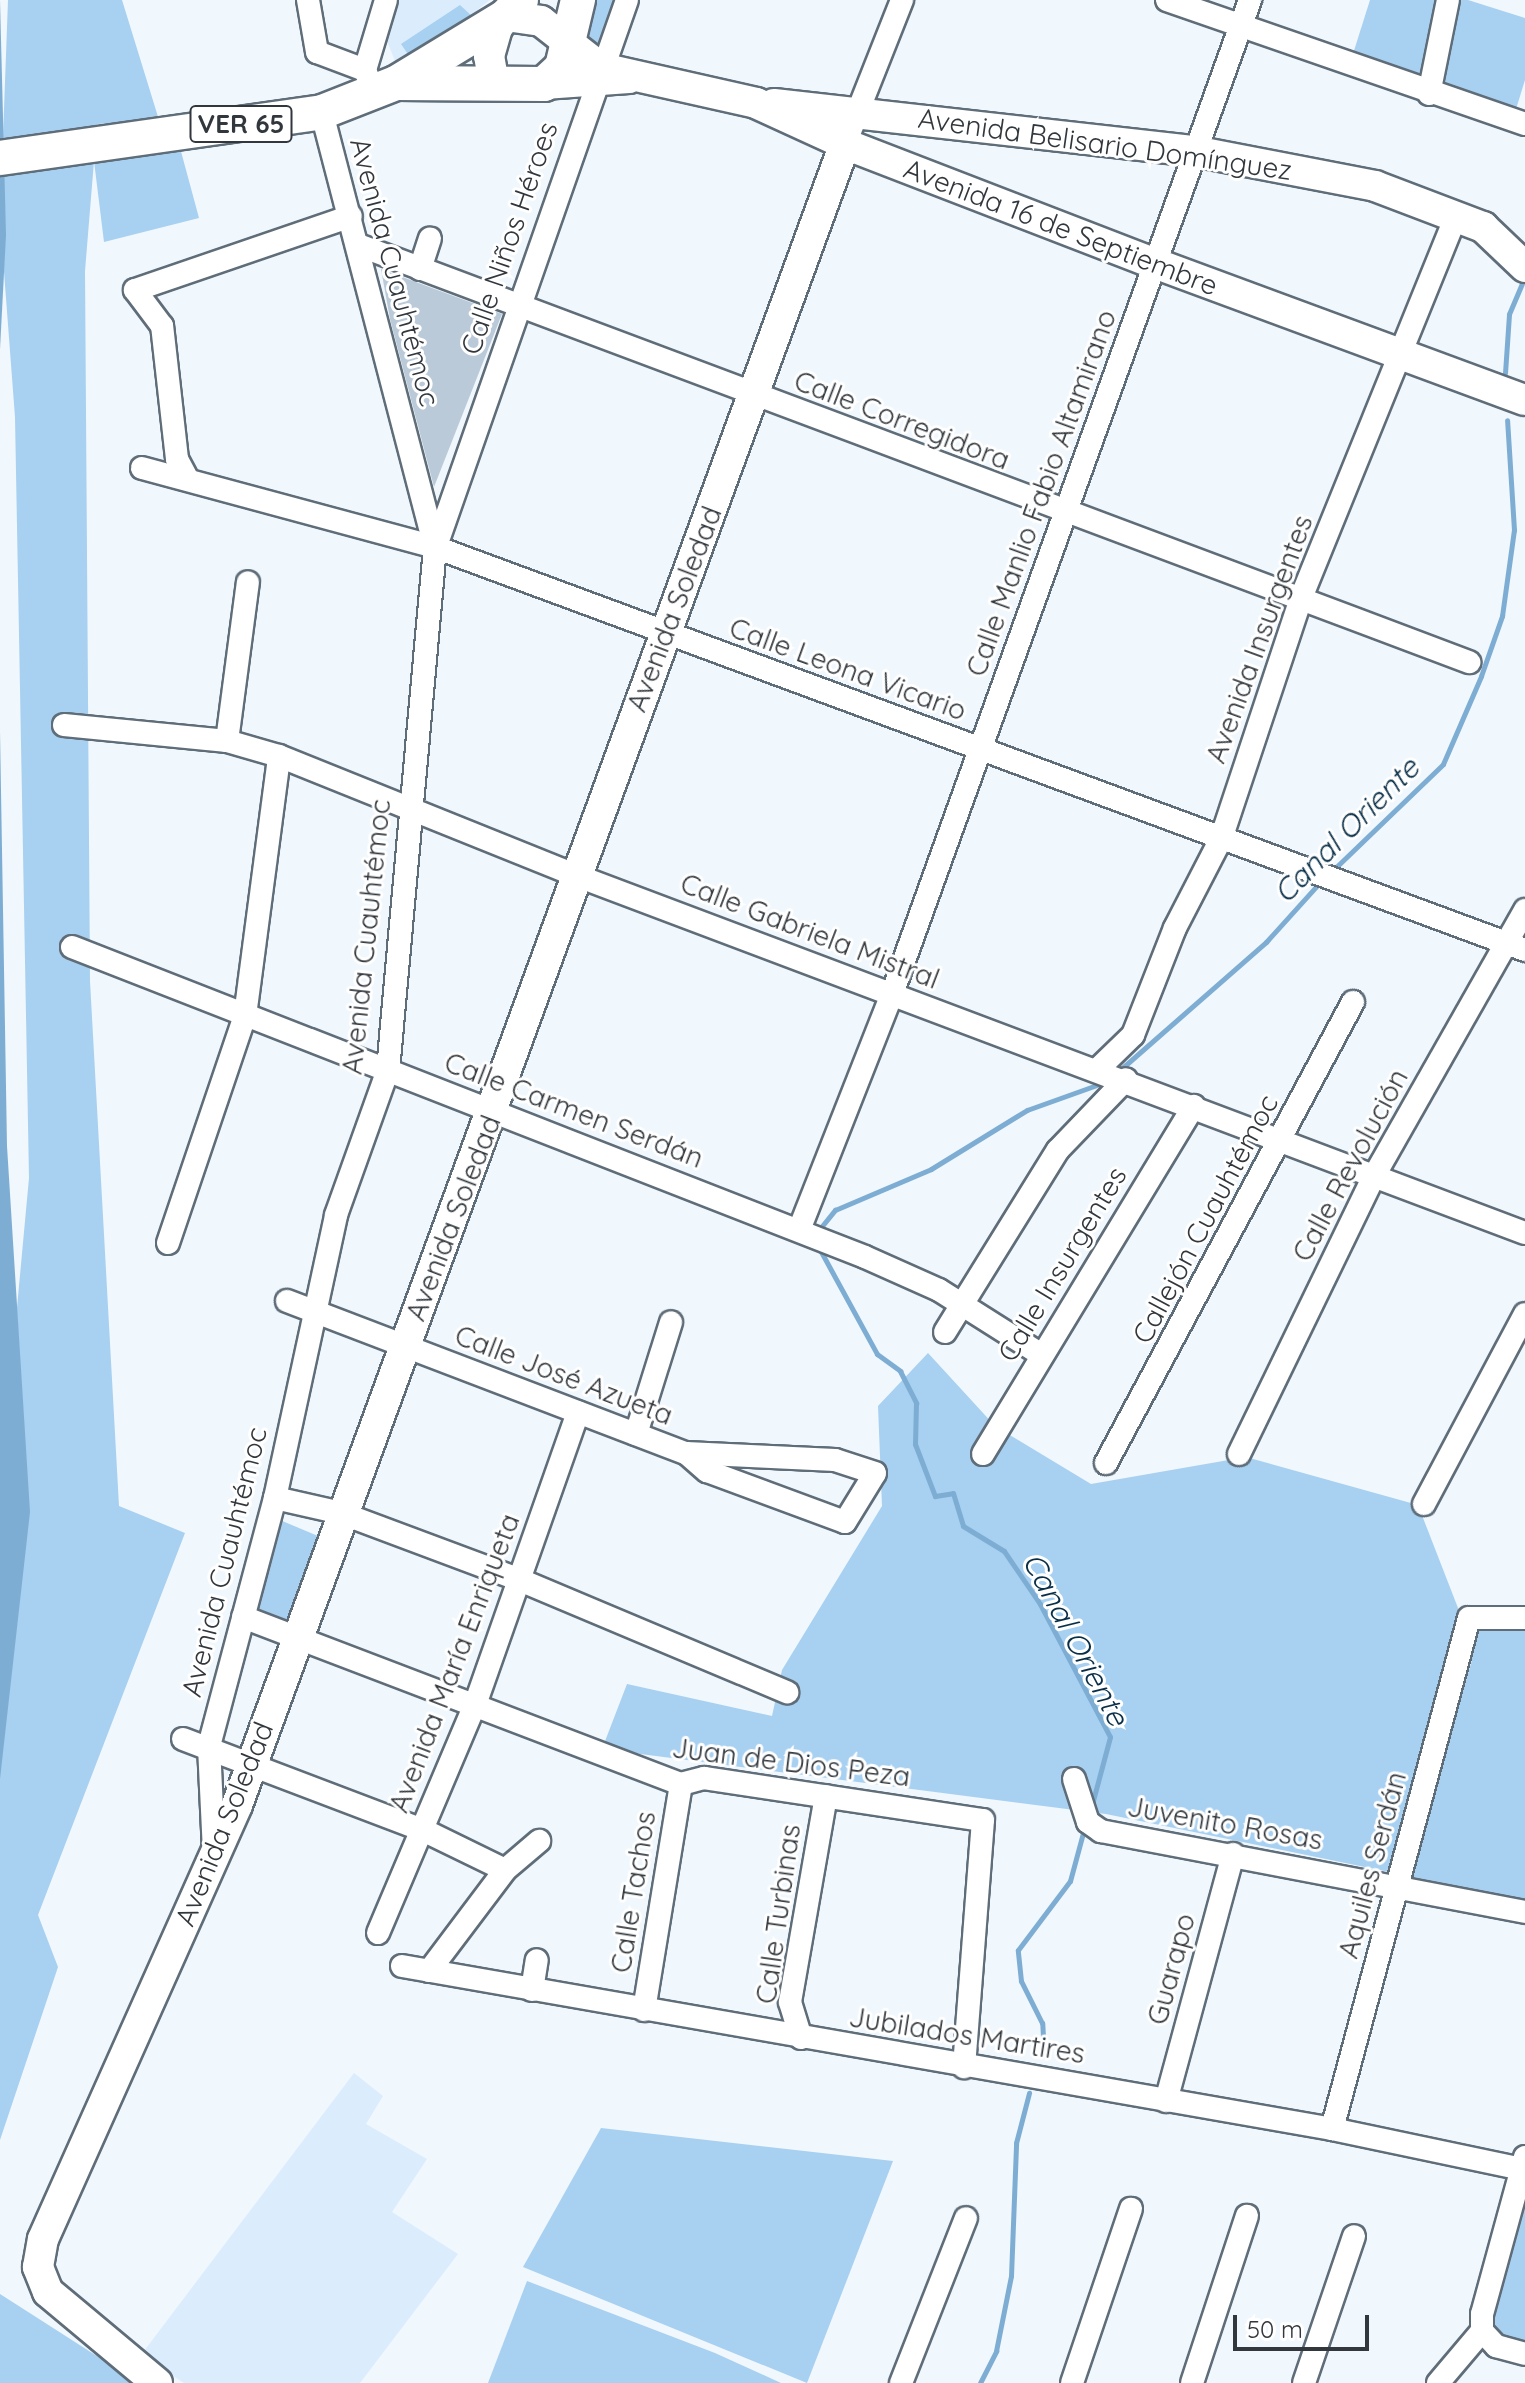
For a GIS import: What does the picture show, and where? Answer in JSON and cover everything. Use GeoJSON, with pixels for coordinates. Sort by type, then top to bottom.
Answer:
{"type":"FeatureCollection","features":[{"type":"Feature","properties":{"kind":"main road"},"geometry":{"type":"LineString","coordinates":[[544,84],[562,67],[578,0]]}},
{"type":"Feature","properties":{"kind":"main road","name":"VER 65"},"geometry":{"type":"LineString","coordinates":[[0,158],[82,149],[322,112],[513,8]]}},
{"type":"Feature","properties":{"kind":"main road"},"geometry":{"type":"LineString","coordinates":[[494,84],[491,41],[513,8],[541,21],[566,44]]}},
{"type":"Feature","properties":{"kind":"main road","name":"Avenida 16 de Septiembre"},"geometry":{"type":"LineString","coordinates":[[566,44],[598,77]]}},
{"type":"Feature","properties":{"kind":"main road","name":"Avenida 16 de Septiembre"},"geometry":{"type":"LineString","coordinates":[[378,82],[544,84],[598,77],[631,78],[756,103],[845,144],[1154,263],[1525,400]]}},
{"type":"Feature","properties":{"kind":"main road","name":"Avenida Belisario Domínguez"},"geometry":{"type":"LineString","coordinates":[[756,103],[857,109],[1194,151],[1375,186],[1483,227],[1525,267]]}},
{"type":"Feature","properties":{"kind":"main road","name":"Avenida Soledad"},"geometry":{"type":"LineString","coordinates":[[157,2383],[48,2292],[38,2267],[52,2210],[215,1857],[493,1112],[575,875],[755,395],[845,144]]}},
{"type":"Feature","properties":{"kind":"street"},"geometry":{"type":"LineString","coordinates":[[308,0],[317,52],[378,82],[386,0]]}},
{"type":"Feature","properties":{"kind":"street","name":"Calle Niños Héroes"},"geometry":{"type":"LineString","coordinates":[[435,547],[627,0]]}},
{"type":"Feature","properties":{"kind":"street","name":"Avenida Soledad"},"geometry":{"type":"LineString","coordinates":[[845,144],[902,0]]}},
{"type":"Feature","properties":{"kind":"street"},"geometry":{"type":"LineString","coordinates":[[1167,0],[1429,94],[1525,124]]}},
{"type":"Feature","properties":{"kind":"street","name":"Calle Manlio Fabio Altamirano"},"geometry":{"type":"LineString","coordinates":[[799,1230],[892,994],[1250,0]]}},
{"type":"Feature","properties":{"kind":"street"},"geometry":{"type":"LineString","coordinates":[[1429,94],[1448,0]]}},
{"type":"Feature","properties":{"kind":"street","name":"Avenida Cuauhtémoc"},"geometry":{"type":"LineString","coordinates":[[215,1857],[209,1746],[275,1498],[311,1311],[336,1215],[388,1070],[435,547],[361,246],[322,112]]}},
{"type":"Feature","properties":{"kind":"street"},"geometry":{"type":"LineString","coordinates":[[187,478],[177,459],[162,326],[135,290],[351,216]]}},
{"type":"Feature","properties":{"kind":"street","name":"Avenida Insurgentes"},"geometry":{"type":"LineString","coordinates":[[1098,1069],[1133,1035],[1175,928],[1221,839],[1301,598],[1456,216]]}},
{"type":"Feature","properties":{"kind":"street"},"geometry":{"type":"LineString","coordinates":[[420,269],[430,239]]}},
{"type":"Feature","properties":{"kind":"street","name":"Calle Corregidora"},"geometry":{"type":"LineString","coordinates":[[361,246],[1066,514],[1469,662]]}},
{"type":"Feature","properties":{"kind":"street","name":"Calle Leona Vicario"},"geometry":{"type":"LineString","coordinates":[[142,468],[435,547],[1516,947]]}},
{"type":"Feature","properties":{"kind":"street"},"geometry":{"type":"LineString","coordinates":[[227,741],[248,582]]}},
{"type":"Feature","properties":{"kind":"street","name":"Calle Gabriela Mistral"},"geometry":{"type":"LineString","coordinates":[[64,725],[227,741],[279,756],[575,875],[1126,1079],[1282,1142],[1525,1233]]}},
{"type":"Feature","properties":{"kind":"street"},"geometry":{"type":"LineString","coordinates":[[168,1243],[245,1016],[279,756]]}},
{"type":"Feature","properties":{"kind":"street","name":"Calle Revolución"},"geometry":{"type":"LineString","coordinates":[[1239,1454],[1374,1176],[1516,947],[1525,910]]}},
{"type":"Feature","properties":{"kind":"street","name":"Calle Carmen Serdán"},"geometry":{"type":"LineString","coordinates":[[72,947],[799,1230],[961,1304],[1042,1355]]}},
{"type":"Feature","properties":{"kind":"street","name":"Callejón Cuauhtémoc"},"geometry":{"type":"LineString","coordinates":[[1106,1463],[1282,1142],[1353,1002]]}},
{"type":"Feature","properties":{"kind":"street"},"geometry":{"type":"LineString","coordinates":[[945,1332],[1058,1150],[1126,1079]]}},
{"type":"Feature","properties":{"kind":"street","name":"Calle Insurgentes"},"geometry":{"type":"LineString","coordinates":[[983,1454],[1194,1106]]}},
{"type":"Feature","properties":{"kind":"street","name":"Calle José Azueta"},"geometry":{"type":"LineString","coordinates":[[287,1301],[686,1453],[835,1460],[875,1473],[845,1522],[707,1471],[686,1453]]}},
{"type":"Feature","properties":{"kind":"street"},"geometry":{"type":"LineString","coordinates":[[1424,1504],[1525,1314]]}},
{"type":"Feature","properties":{"kind":"street"},"geometry":{"type":"LineString","coordinates":[[636,1434],[671,1322]]}},
{"type":"Feature","properties":{"kind":"street","name":"Avenida María Enriqueta"},"geometry":{"type":"LineString","coordinates":[[378,1933],[476,1702],[578,1412]]}},
{"type":"Feature","properties":{"kind":"street"},"geometry":{"type":"LineString","coordinates":[[275,1498],[341,1513],[520,1580],[787,1692]]}},
{"type":"Feature","properties":{"kind":"street","name":"Juan de Dios Peza"},"geometry":{"type":"LineString","coordinates":[[243,1617],[476,1702],[595,1754],[681,1784],[704,1778],[983,1820],[964,2067]]}},
{"type":"Feature","properties":{"kind":"street","name":"Aquiles Serdán"},"geometry":{"type":"LineString","coordinates":[[1332,2129],[1469,1618],[1525,1618]]}},
{"type":"Feature","properties":{"kind":"street"},"geometry":{"type":"LineString","coordinates":[[183,1739],[209,1746],[423,1830],[505,1870]]}},
{"type":"Feature","properties":{"kind":"street","name":"Juvenito Rosas"},"geometry":{"type":"LineString","coordinates":[[1074,1779],[1088,1822],[1101,1831],[1398,1885],[1525,1912]]}},
{"type":"Feature","properties":{"kind":"street","name":"Calle Tachos"},"geometry":{"type":"LineString","coordinates":[[644,2010],[681,1784]]}},
{"type":"Feature","properties":{"kind":"street","name":"Calle Turbinas"},"geometry":{"type":"LineString","coordinates":[[801,2038],[790,2002],[826,1796]]}},
{"type":"Feature","properties":{"kind":"street"},"geometry":{"type":"LineString","coordinates":[[429,1971],[505,1870],[539,1841]]}},
{"type":"Feature","properties":{"kind":"street","name":"Guarapo"},"geometry":{"type":"LineString","coordinates":[[1166,2101],[1233,1854]]}},
{"type":"Feature","properties":{"kind":"street"},"geometry":{"type":"LineString","coordinates":[[532,1990],[537,1960]]}},
{"type":"Feature","properties":{"kind":"street","name":"Jubilados Martires"},"geometry":{"type":"LineString","coordinates":[[402,1966],[1523,2163]]}},
{"type":"Feature","properties":{"kind":"street"},"geometry":{"type":"LineString","coordinates":[[1438,2383],[1482,2331],[1523,2163]]}},
{"type":"Feature","properties":{"kind":"street"},"geometry":{"type":"LineString","coordinates":[[1072,2383],[1131,2209]]}},
{"type":"Feature","properties":{"kind":"street"},"geometry":{"type":"LineString","coordinates":[[1192,2383],[1247,2216]]}},
{"type":"Feature","properties":{"kind":"street"},"geometry":{"type":"LineString","coordinates":[[901,2383],[966,2218]]}},
{"type":"Feature","properties":{"kind":"street"},"geometry":{"type":"LineString","coordinates":[[1304,2383],[1354,2236]]}},
{"type":"Feature","properties":{"kind":"street"},"geometry":{"type":"LineString","coordinates":[[1482,2331],[1496,2346],[1525,2354]]}},
{"type":"Feature","properties":{"kind":"shaded area"},"geometry":{"type":"Polygon","coordinates":[[[0,0],[6,235],[0,349],[0,0]]]}},
{"type":"Feature","properties":{"kind":"shaded area"},"geometry":{"type":"Polygon","coordinates":[[[8,0],[122,0],[159,120],[97,124],[94,156],[179,144],[199,218],[104,242],[94,161],[85,271],[90,981],[119,1506],[185,1533],[38,1915],[58,1967],[0,2140],[0,1491],[29,1178],[15,417],[0,219],[8,0]]]}},
{"type":"Feature","properties":{"kind":"shaded area"},"geometry":{"type":"Polygon","coordinates":[[[394,0],[490,0],[399,71],[383,31],[394,0]]]}},
{"type":"Feature","properties":{"kind":"shaded area"},"geometry":{"type":"Polygon","coordinates":[[[595,0],[631,0],[611,54],[579,40],[595,0]]]}},
{"type":"Feature","properties":{"kind":"shaded area"},"geometry":{"type":"Polygon","coordinates":[[[1370,0],[1468,0],[1525,18],[1525,80],[1516,109],[1352,57],[1370,0]]]}},
{"type":"Feature","properties":{"kind":"shaded area"},"geometry":{"type":"Polygon","coordinates":[[[460,5],[474,18],[414,63],[401,44],[460,5]]]}},
{"type":"Feature","properties":{"kind":"shaded area"},"geometry":{"type":"Polygon","coordinates":[[[0,731],[7,1146],[30,1512],[0,1779],[0,731]]]}},
{"type":"Feature","properties":{"kind":"shaded area"},"geometry":{"type":"Polygon","coordinates":[[[928,1353],[995,1426],[1091,1484],[1246,1457],[1418,1505],[1458,1608],[1394,1873],[1106,1814],[602,1749],[627,1684],[772,1716],[782,1670],[882,1506],[878,1406],[928,1353]]]}},
{"type":"Feature","properties":{"kind":"shaded area"},"geometry":{"type":"Polygon","coordinates":[[[280,1520],[323,1538],[285,1628],[242,1609],[280,1520]]]}},
{"type":"Feature","properties":{"kind":"shaded area"},"geometry":{"type":"Polygon","coordinates":[[[1468,1615],[1525,1622],[1525,1902],[1407,1880],[1472,1660],[1468,1615]]]}},
{"type":"Feature","properties":{"kind":"shaded area"},"geometry":{"type":"Polygon","coordinates":[[[354,2073],[383,2096],[366,2124],[427,2159],[392,2212],[458,2254],[360,2383],[184,2383],[141,2355],[354,2073]]]}},
{"type":"Feature","properties":{"kind":"shaded area"},"geometry":{"type":"Polygon","coordinates":[[[601,2128],[893,2161],[807,2383],[523,2267],[601,2128]]]}},
{"type":"Feature","properties":{"kind":"shaded area"},"geometry":{"type":"Polygon","coordinates":[[[1525,2183],[1525,2349],[1503,2343],[1487,2317],[1525,2183]]]}},
{"type":"Feature","properties":{"kind":"shaded area"},"geometry":{"type":"Polygon","coordinates":[[[527,2281],[715,2353],[781,2383],[488,2383],[527,2281]]]}},
{"type":"Feature","properties":{"kind":"shaded area"},"geometry":{"type":"Polygon","coordinates":[[[0,2294],[139,2383],[0,2383],[0,2294]]]}},
{"type":"Feature","properties":{"kind":"building"},"geometry":{"type":"Polygon","coordinates":[[[381,269],[502,314],[434,487],[390,319],[381,269]]]}},
{"type":"Feature","properties":{"kind":"waterway","name":"Canal Oriente"},"geometry":{"type":"LineString","coordinates":[[1505,373],[1509,314],[1524,278]]}},
{"type":"Feature","properties":{"kind":"waterway","name":"Canal Oriente"},"geometry":{"type":"LineString","coordinates":[[1332,871],[1443,764],[1481,676],[1502,616],[1514,530],[1507,420]]}},
{"type":"Feature","properties":{"kind":"waterway","name":"Canal Oriente"},"geometry":{"type":"LineString","coordinates":[[1121,1069],[1266,942],[1322,880]]}},
{"type":"Feature","properties":{"kind":"waterway","name":"Canal Oriente"},"geometry":{"type":"LineString","coordinates":[[822,1226],[835,1210],[931,1169],[1027,1110],[1105,1082]]}},
{"type":"Feature","properties":{"kind":"waterway","name":"Canal Oriente"},"geometry":{"type":"LineString","coordinates":[[819,1248],[877,1354],[900,1371],[916,1403],[915,1444],[935,1496],[953,1493],[963,1526],[1004,1551],[1040,1604],[1110,1737],[1091,1808]]}},
{"type":"Feature","properties":{"kind":"waterway","name":"Canal Oriente"},"geometry":{"type":"LineString","coordinates":[[1044,2056],[1042,2023],[1021,1981],[1018,1950],[1070,1881],[1084,1829]]}},
{"type":"Feature","properties":{"kind":"waterway","name":"Canal Oriente"},"geometry":{"type":"LineString","coordinates":[[980,2383],[996,2351],[1011,2276],[1016,2143],[1029,2093]]}}]}
